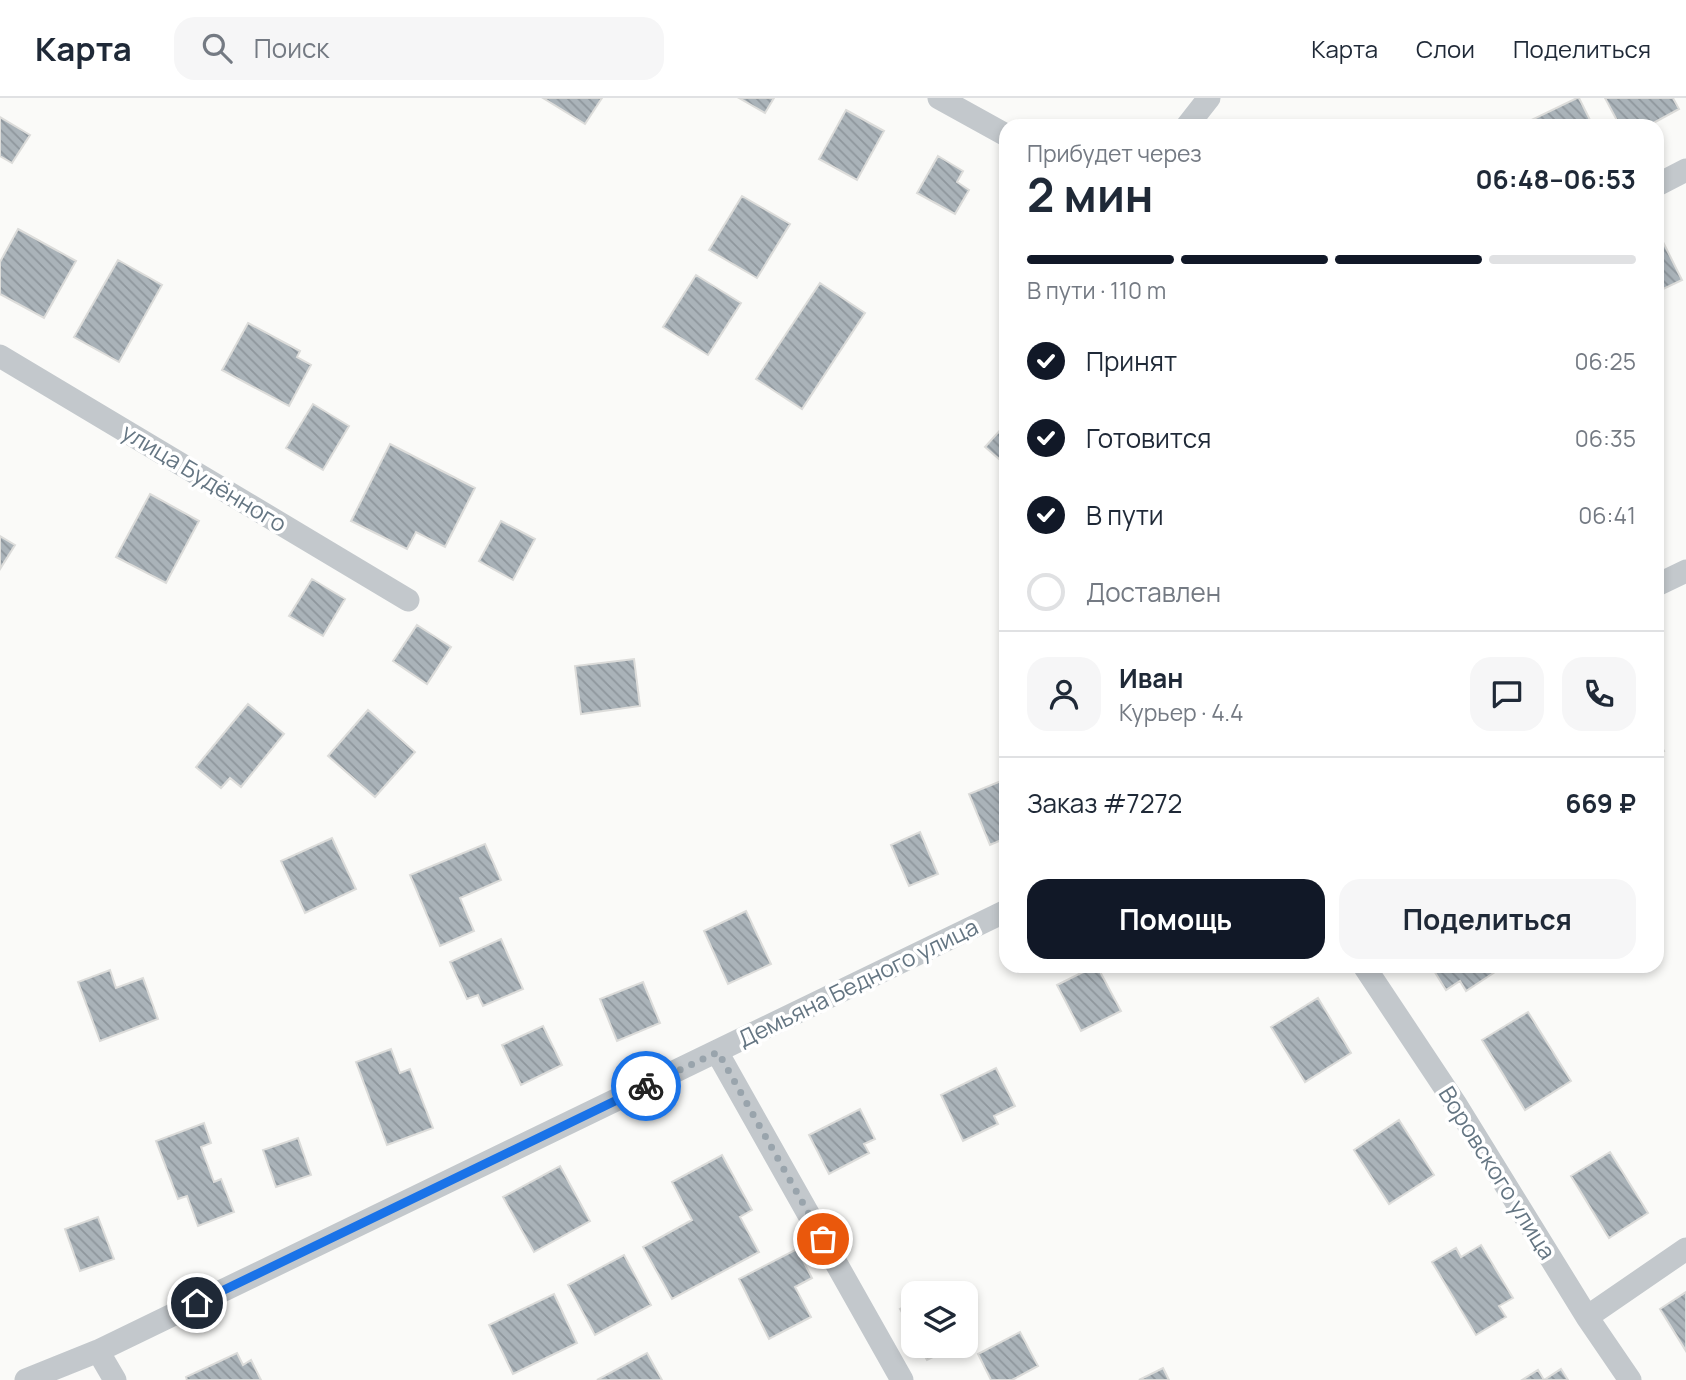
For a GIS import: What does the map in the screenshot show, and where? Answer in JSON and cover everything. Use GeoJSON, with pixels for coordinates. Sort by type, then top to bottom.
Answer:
{"type":"FeatureCollection","features":[{"type":"Feature","properties":{"kind":"street"},"geometry":{"type":"LineString","coordinates":[[939,98],[999,131]]}},
{"type":"Feature","properties":{"kind":"street"},"geometry":{"type":"LineString","coordinates":[[1192,119],[1209,98]]}},
{"type":"Feature","properties":{"kind":"street"},"geometry":{"type":"LineString","coordinates":[[1664,181],[1686,170]]}},
{"type":"Feature","properties":{"kind":"street","name":"улица Будённого"},"geometry":{"type":"LineString","coordinates":[[0,356],[408,600]]}},
{"type":"Feature","properties":{"kind":"street"},"geometry":{"type":"LineString","coordinates":[[1664,582],[1686,571]]}},
{"type":"Feature","properties":{"kind":"street","name":"Демьяна Бедного улица"},"geometry":{"type":"LineString","coordinates":[[26,1380],[98,1351],[999,914]]}},
{"type":"Feature","properties":{"kind":"street","name":"Воровского улица"},"geometry":{"type":"LineString","coordinates":[[1369,973],[1455,1103],[1587,1317],[1630,1380]]}},
{"type":"Feature","properties":{"kind":"street"},"geometry":{"type":"LineString","coordinates":[[718,1052],[902,1380]]}},
{"type":"Feature","properties":{"kind":"street"},"geometry":{"type":"LineString","coordinates":[[1587,1317],[1686,1249]]}},
{"type":"Feature","properties":{"kind":"street"},"geometry":{"type":"LineString","coordinates":[[98,1351],[115,1380]]}},
{"type":"Feature","properties":{"kind":"building"},"geometry":{"type":"Polygon","coordinates":[[[543,98],[602,98],[585,124],[543,98]]]}},
{"type":"Feature","properties":{"kind":"building"},"geometry":{"type":"Polygon","coordinates":[[[739,98],[774,98],[765,113],[739,98]]]}},
{"type":"Feature","properties":{"kind":"building"},"geometry":{"type":"Polygon","coordinates":[[[1579,98],[1590,119],[1533,119],[1579,98]]]}},
{"type":"Feature","properties":{"kind":"building"},"geometry":{"type":"Polygon","coordinates":[[[1605,98],[1673,98],[1679,109],[1661,119],[1616,119],[1605,98]]]}},
{"type":"Feature","properties":{"kind":"building"},"geometry":{"type":"Polygon","coordinates":[[[846,110],[884,131],[857,180],[819,159],[846,110]]]}},
{"type":"Feature","properties":{"kind":"building"},"geometry":{"type":"Polygon","coordinates":[[[0,117],[30,135],[12,163],[0,156],[0,117]]]}},
{"type":"Feature","properties":{"kind":"building"},"geometry":{"type":"Polygon","coordinates":[[[938,156],[963,171],[957,182],[969,190],[955,214],[917,193],[938,156]]]}},
{"type":"Feature","properties":{"kind":"building"},"geometry":{"type":"Polygon","coordinates":[[[742,196],[790,224],[757,278],[709,250],[742,196]]]}},
{"type":"Feature","properties":{"kind":"building"},"geometry":{"type":"Polygon","coordinates":[[[18,229],[76,261],[44,318],[0,294],[0,262],[18,229]]]}},
{"type":"Feature","properties":{"kind":"building"},"geometry":{"type":"Polygon","coordinates":[[[1664,244],[1682,280],[1664,289],[1664,244]]]}},
{"type":"Feature","properties":{"kind":"building"},"geometry":{"type":"Polygon","coordinates":[[[118,260],[162,285],[119,362],[74,337],[118,260]]]}},
{"type":"Feature","properties":{"kind":"building"},"geometry":{"type":"Polygon","coordinates":[[[696,275],[741,303],[708,355],[663,327],[696,275]]]}},
{"type":"Feature","properties":{"kind":"building"},"geometry":{"type":"Polygon","coordinates":[[[820,283],[865,313],[802,409],[756,379],[820,283]]]}},
{"type":"Feature","properties":{"kind":"building"},"geometry":{"type":"Polygon","coordinates":[[[248,323],[300,351],[297,357],[311,365],[289,406],[222,370],[248,323]]]}},
{"type":"Feature","properties":{"kind":"building"},"geometry":{"type":"Polygon","coordinates":[[[313,404],[349,426],[323,470],[286,448],[313,404]]]}},
{"type":"Feature","properties":{"kind":"building"},"geometry":{"type":"Polygon","coordinates":[[[999,431],[999,459],[985,447],[999,431]]]}},
{"type":"Feature","properties":{"kind":"building"},"geometry":{"type":"Polygon","coordinates":[[[390,444],[475,488],[445,547],[416,532],[407,549],[351,521],[390,444]]]}},
{"type":"Feature","properties":{"kind":"building"},"geometry":{"type":"Polygon","coordinates":[[[150,494],[199,521],[166,583],[116,557],[150,494]]]}},
{"type":"Feature","properties":{"kind":"building"},"geometry":{"type":"Polygon","coordinates":[[[501,521],[535,539],[513,580],[479,561],[501,521]]]}},
{"type":"Feature","properties":{"kind":"building"},"geometry":{"type":"Polygon","coordinates":[[[0,536],[15,545],[0,569],[0,536]]]}},
{"type":"Feature","properties":{"kind":"building"},"geometry":{"type":"Polygon","coordinates":[[[312,579],[345,599],[323,636],[289,616],[312,579]]]}},
{"type":"Feature","properties":{"kind":"building"},"geometry":{"type":"Polygon","coordinates":[[[417,625],[451,647],[427,684],[393,661],[417,625]]]}},
{"type":"Feature","properties":{"kind":"building"},"geometry":{"type":"Polygon","coordinates":[[[634,659],[640,706],[581,714],[575,666],[634,659]]]}},
{"type":"Feature","properties":{"kind":"building"},"geometry":{"type":"Polygon","coordinates":[[[248,704],[284,734],[241,787],[230,778],[221,788],[196,767],[248,704]]]}},
{"type":"Feature","properties":{"kind":"building"},"geometry":{"type":"Polygon","coordinates":[[[368,710],[415,752],[375,797],[328,756],[368,710]]]}},
{"type":"Feature","properties":{"kind":"building"},"geometry":{"type":"Polygon","coordinates":[[[999,782],[999,841],[990,845],[969,794],[999,782]]]}},
{"type":"Feature","properties":{"kind":"building"},"geometry":{"type":"Polygon","coordinates":[[[920,832],[938,874],[909,886],[891,845],[920,832]]]}},
{"type":"Feature","properties":{"kind":"building"},"geometry":{"type":"Polygon","coordinates":[[[332,838],[356,889],[305,913],[281,861],[332,838]]]}},
{"type":"Feature","properties":{"kind":"building"},"geometry":{"type":"Polygon","coordinates":[[[485,844],[501,880],[460,898],[474,931],[440,946],[410,875],[485,844]]]}},
{"type":"Feature","properties":{"kind":"building"},"geometry":{"type":"Polygon","coordinates":[[[746,911],[771,964],[728,984],[704,931],[746,911]]]}},
{"type":"Feature","properties":{"kind":"building"},"geometry":{"type":"Polygon","coordinates":[[[501,939],[523,989],[483,1006],[478,995],[467,999],[450,962],[501,939]]]}},
{"type":"Feature","properties":{"kind":"building"},"geometry":{"type":"Polygon","coordinates":[[[110,970],[116,988],[143,978],[158,1019],[100,1041],[78,982],[110,970]]]}},
{"type":"Feature","properties":{"kind":"building"},"geometry":{"type":"Polygon","coordinates":[[[1081,973],[1101,973],[1121,1011],[1081,1031],[1057,985],[1081,973]]]}},
{"type":"Feature","properties":{"kind":"building"},"geometry":{"type":"Polygon","coordinates":[[[1435,973],[1493,973],[1466,991],[1460,981],[1446,990],[1435,973]]]}},
{"type":"Feature","properties":{"kind":"building"},"geometry":{"type":"Polygon","coordinates":[[[643,982],[660,1023],[617,1041],[600,999],[643,982]]]}},
{"type":"Feature","properties":{"kind":"building"},"geometry":{"type":"Polygon","coordinates":[[[1318,998],[1351,1053],[1305,1082],[1271,1027],[1318,998]]]}},
{"type":"Feature","properties":{"kind":"building"},"geometry":{"type":"Polygon","coordinates":[[[1528,1012],[1571,1081],[1525,1110],[1482,1040],[1528,1012]]]}},
{"type":"Feature","properties":{"kind":"building"},"geometry":{"type":"Polygon","coordinates":[[[543,1026],[562,1065],[521,1085],[502,1045],[543,1026]]]}},
{"type":"Feature","properties":{"kind":"building"},"geometry":{"type":"Polygon","coordinates":[[[391,1049],[400,1073],[410,1069],[433,1128],[387,1145],[356,1062],[391,1049]]]}},
{"type":"Feature","properties":{"kind":"building"},"geometry":{"type":"Polygon","coordinates":[[[996,1068],[1015,1106],[994,1116],[998,1124],[963,1141],[941,1095],[996,1068]]]}},
{"type":"Feature","properties":{"kind":"building"},"geometry":{"type":"Polygon","coordinates":[[[860,1109],[875,1139],[864,1144],[869,1153],[829,1174],[809,1135],[860,1109]]]}},
{"type":"Feature","properties":{"kind":"building"},"geometry":{"type":"Polygon","coordinates":[[[1399,1120],[1434,1175],[1389,1204],[1354,1150],[1399,1120]]]}},
{"type":"Feature","properties":{"kind":"building"},"geometry":{"type":"Polygon","coordinates":[[[204,1123],[211,1143],[201,1147],[214,1182],[221,1179],[234,1212],[198,1226],[187,1196],[178,1199],[156,1141],[204,1123]]]}},
{"type":"Feature","properties":{"kind":"building"},"geometry":{"type":"Polygon","coordinates":[[[298,1138],[311,1175],[276,1187],[263,1150],[298,1138]]]}},
{"type":"Feature","properties":{"kind":"building"},"geometry":{"type":"Polygon","coordinates":[[[1610,1152],[1648,1213],[1609,1238],[1571,1176],[1610,1152]]]}},
{"type":"Feature","properties":{"kind":"building"},"geometry":{"type":"Polygon","coordinates":[[[722,1155],[752,1210],[740,1217],[759,1252],[672,1299],[643,1247],[692,1220],[672,1182],[722,1155]]]}},
{"type":"Feature","properties":{"kind":"building"},"geometry":{"type":"Polygon","coordinates":[[[560,1166],[590,1221],[534,1252],[503,1197],[560,1166]]]}},
{"type":"Feature","properties":{"kind":"building"},"geometry":{"type":"Polygon","coordinates":[[[98,1217],[114,1259],[80,1271],[65,1229],[98,1217]]]}},
{"type":"Feature","properties":{"kind":"building"},"geometry":{"type":"Polygon","coordinates":[[[1481,1245],[1513,1298],[1499,1306],[1506,1317],[1476,1335],[1432,1262],[1456,1248],[1461,1257],[1481,1245]]]}},
{"type":"Feature","properties":{"kind":"building"},"geometry":{"type":"Polygon","coordinates":[[[797,1249],[812,1278],[795,1287],[811,1317],[769,1339],[739,1279],[797,1249]]]}},
{"type":"Feature","properties":{"kind":"building"},"geometry":{"type":"Polygon","coordinates":[[[624,1255],[651,1305],[595,1335],[568,1285],[624,1255]]]}},
{"type":"Feature","properties":{"kind":"building"},"geometry":{"type":"Polygon","coordinates":[[[1686,1292],[1686,1351],[1660,1309],[1686,1292]]]}},
{"type":"Feature","properties":{"kind":"building"},"geometry":{"type":"Polygon","coordinates":[[[554,1294],[577,1343],[513,1374],[489,1325],[554,1294]]]}},
{"type":"Feature","properties":{"kind":"building"},"geometry":{"type":"Polygon","coordinates":[[[1020,1332],[1038,1366],[1012,1380],[991,1380],[978,1354],[1020,1332]]]}},
{"type":"Feature","properties":{"kind":"building"},"geometry":{"type":"Polygon","coordinates":[[[237,1353],[243,1365],[251,1360],[261,1380],[187,1380],[186,1377],[237,1353]]]}},
{"type":"Feature","properties":{"kind":"building"},"geometry":{"type":"Polygon","coordinates":[[[647,1353],[662,1380],[597,1380],[647,1353]]]}},
{"type":"Feature","properties":{"kind":"building"},"geometry":{"type":"Polygon","coordinates":[[[1163,1368],[1169,1380],[1139,1380],[1163,1368]]]}},
{"type":"Feature","properties":{"kind":"building"},"geometry":{"type":"Polygon","coordinates":[[[1561,1369],[1568,1380],[1544,1380],[1561,1369]]]}},
{"type":"Feature","properties":{"kind":"building"},"geometry":{"type":"Polygon","coordinates":[[[1538,1370],[1544,1380],[1522,1380],[1538,1370]]]}},
{"type":"Feature","properties":{"kind":"way so far"},"geometry":{"type":"LineString","coordinates":[[646,1086],[718,1052],[823,1239]]}},
{"type":"Feature","properties":{"kind":"route"},"geometry":{"type":"LineString","coordinates":[[197,1303],[646,1086]]}}]}
